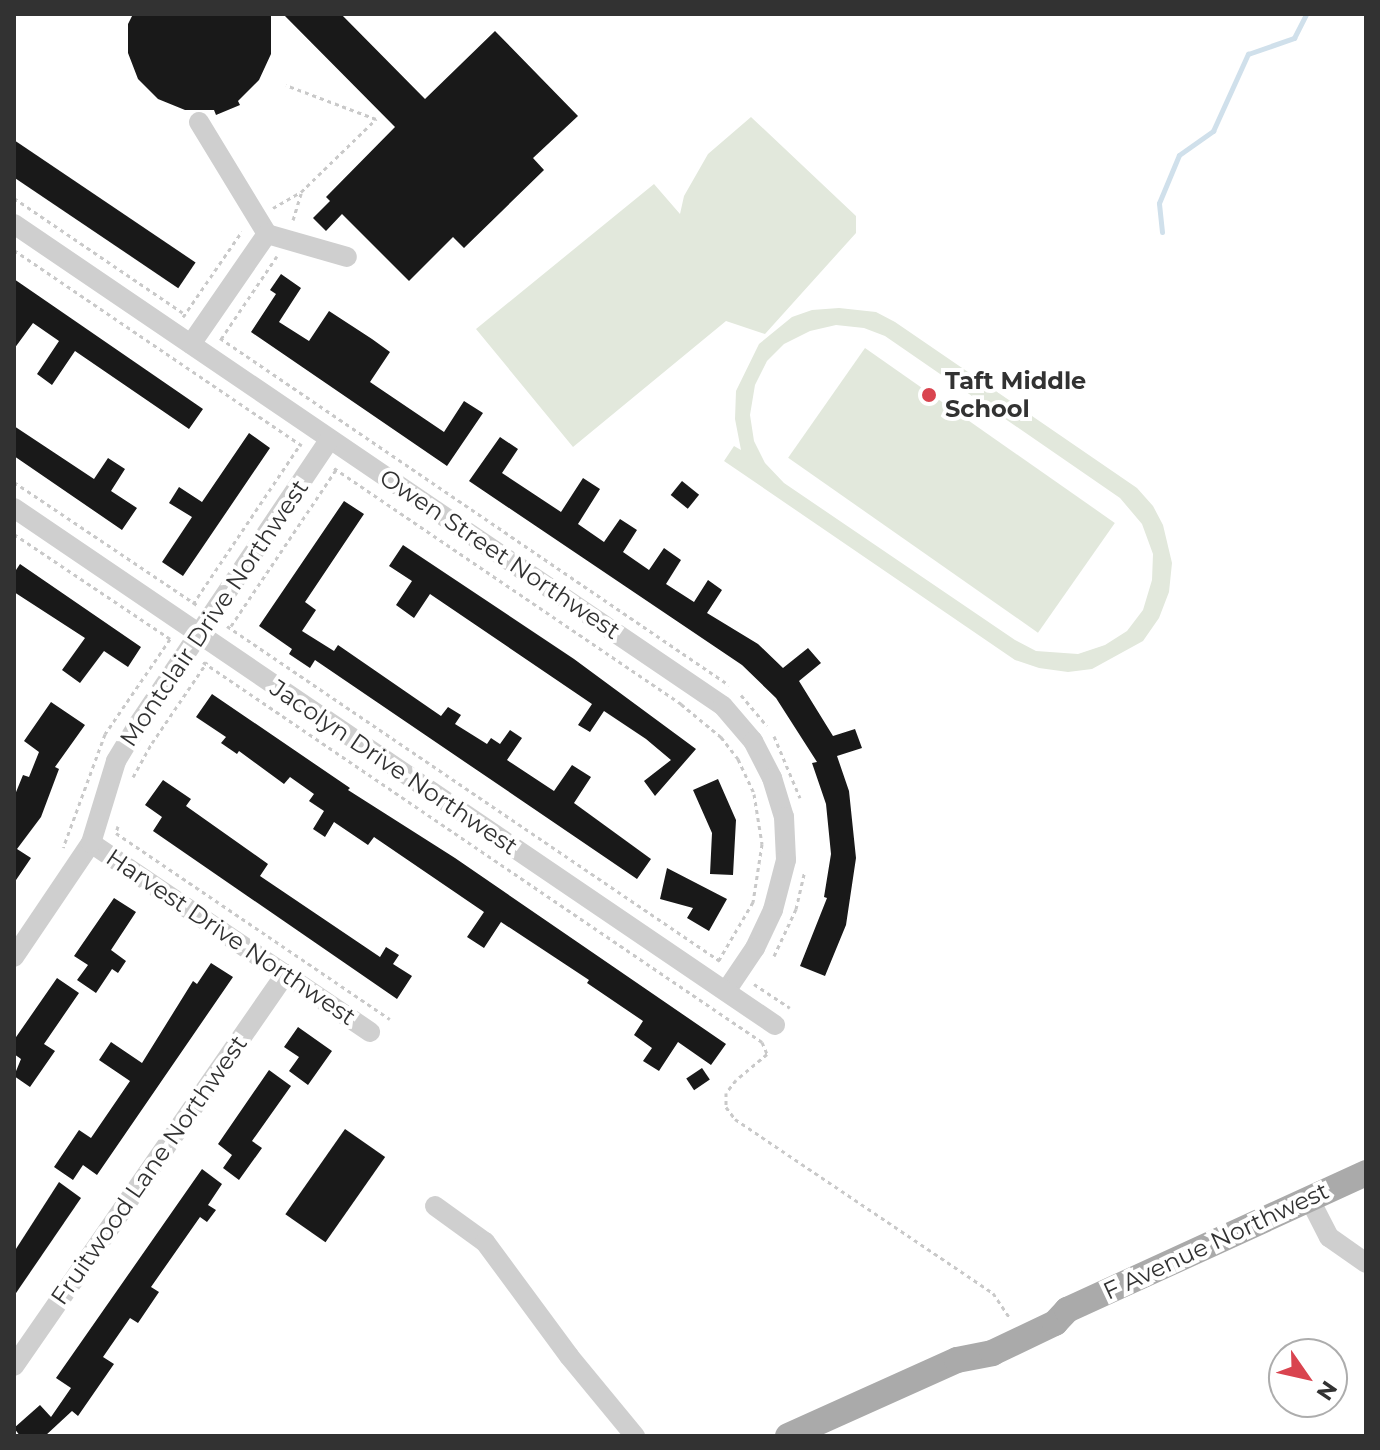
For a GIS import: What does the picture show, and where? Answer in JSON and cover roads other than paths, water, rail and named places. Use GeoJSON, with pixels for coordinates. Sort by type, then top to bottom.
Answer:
{"type":"FeatureCollection","features":[{"type":"Feature","properties":{"kind":"main road","name":"F Avenue Northwest"},"geometry":{"type":"LineString","coordinates":[[788,1436],[957,1360],[992,1353],[1055,1323],[1067,1310],[1366,1173]]}},
{"type":"Feature","properties":{"kind":"street"},"geometry":{"type":"LineString","coordinates":[[199,122],[262,225],[347,257]]}},
{"type":"Feature","properties":{"kind":"street","name":"Owen Street Northwest"},"geometry":{"type":"LineString","coordinates":[[14,224],[723,706],[753,741],[772,778],[784,817],[786,860],[773,910],[755,948],[726,991]]}},
{"type":"Feature","properties":{"kind":"street"},"geometry":{"type":"LineString","coordinates":[[191,344],[262,225]]}},
{"type":"Feature","properties":{"kind":"street","name":"Montclair Drive Northwest"},"geometry":{"type":"LineString","coordinates":[[14,957],[91,843],[116,761],[330,439]]}},
{"type":"Feature","properties":{"kind":"street","name":"Jacolyn Drive Northwest"},"geometry":{"type":"LineString","coordinates":[[14,508],[775,1025]]}},
{"type":"Feature","properties":{"kind":"street","name":"Harvest Drive Northwest"},"geometry":{"type":"LineString","coordinates":[[91,843],[370,1032]]}},
{"type":"Feature","properties":{"kind":"street","name":"Fruitwood Lane Northwest"},"geometry":{"type":"LineString","coordinates":[[14,1366],[285,974]]}},
{"type":"Feature","properties":{"kind":"street"},"geometry":{"type":"LineString","coordinates":[[1309,1198],[1329,1237],[1366,1263]]}},
{"type":"Feature","properties":{"kind":"street"},"geometry":{"type":"LineString","coordinates":[[435,1206],[485,1242],[569,1356],[635,1436]]}},
{"type":"Feature","properties":{"kind":"waterway"},"geometry":{"type":"LineString","coordinates":[[1162,232],[1159,203],[1179,155],[1213,131],[1248,54],[1294,38],[1306,14]]}},
{"type":"Feature","properties":{"kind":"place","name":"Taft Middle School"},"geometry":{"type":"Point","coordinates":[929,395]}}]}
